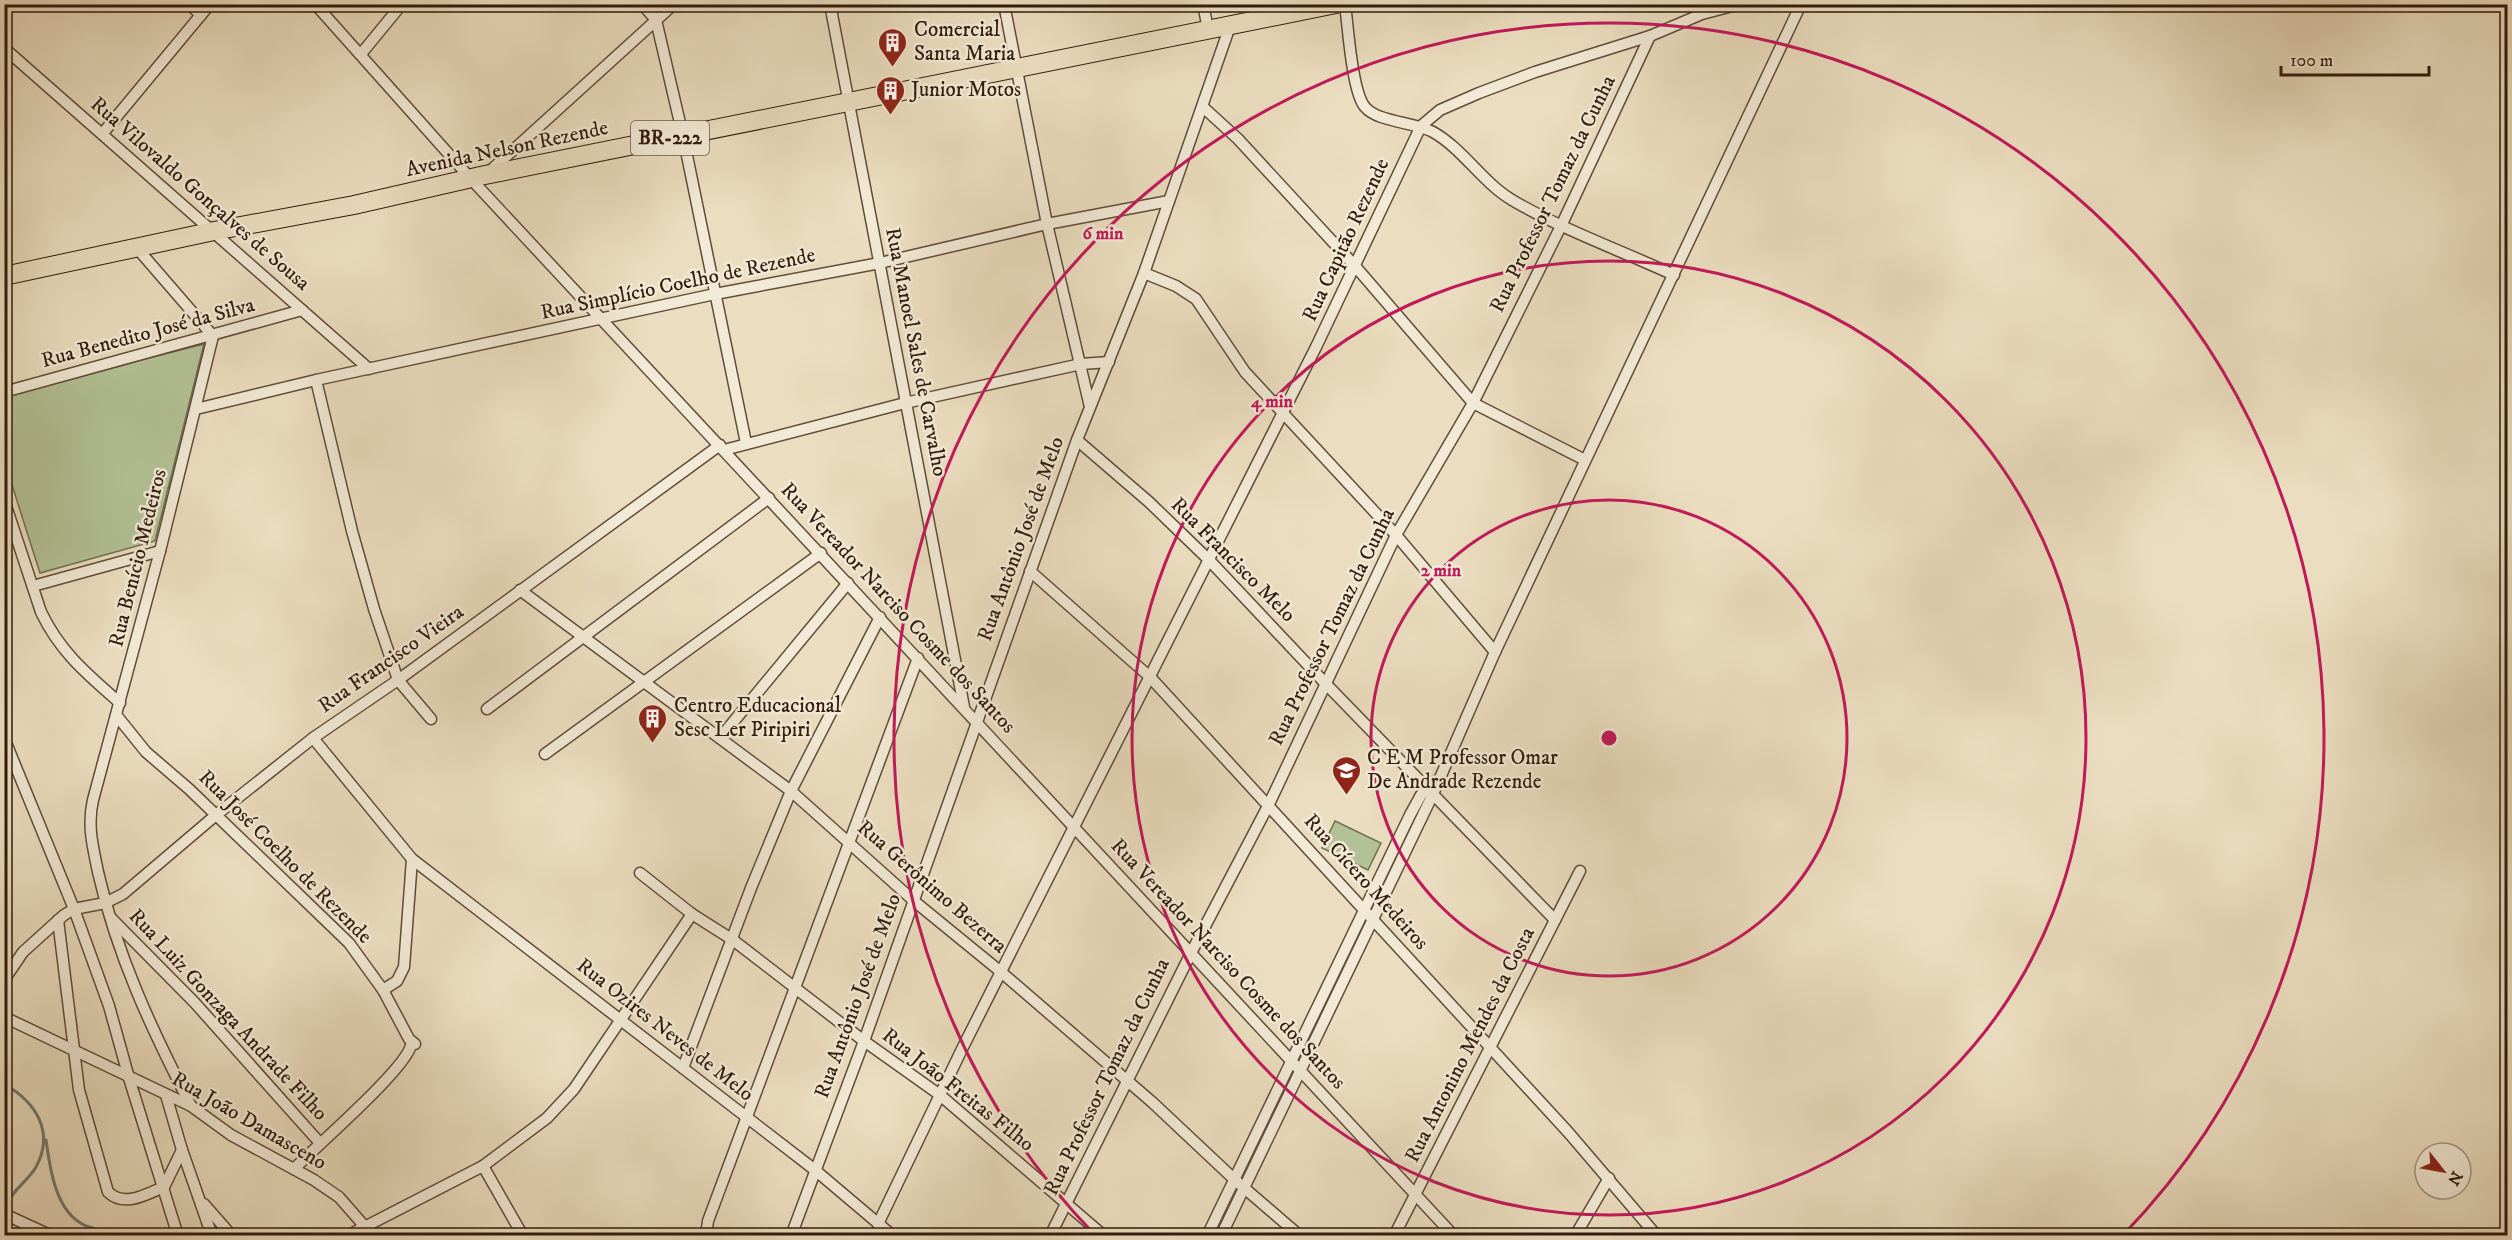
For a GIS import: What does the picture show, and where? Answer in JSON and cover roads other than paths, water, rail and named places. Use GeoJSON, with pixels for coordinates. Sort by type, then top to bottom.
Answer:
{"type":"FeatureCollection","features":[{"type":"Feature","properties":{"kind":"main road","name":"Avenida Nelson Rezende"},"geometry":{"type":"LineString","coordinates":[[4,276],[214,231],[354,205],[478,177],[1336,4]]}},
{"type":"Feature","properties":{"kind":"street"},"geometry":{"type":"LineString","coordinates":[[189,4],[201,15]]}},
{"type":"Feature","properties":{"kind":"street"},"geometry":{"type":"LineString","coordinates":[[103,133],[210,4]]}},
{"type":"Feature","properties":{"kind":"street","name":"Rua Vereador Narciso Cosme dos Santos"},"geometry":{"type":"LineString","coordinates":[[315,4],[478,177],[603,318],[1454,1236]]}},
{"type":"Feature","properties":{"kind":"street"},"geometry":{"type":"LineString","coordinates":[[361,54],[402,4]]}},
{"type":"Feature","properties":{"kind":"street"},"geometry":{"type":"LineString","coordinates":[[642,4],[656,20],[683,136],[746,443]]}},
{"type":"Feature","properties":{"kind":"street"},"geometry":{"type":"LineString","coordinates":[[478,177],[674,4]]}},
{"type":"Feature","properties":{"kind":"street","name":"Rua Manoel Sales de Carvalho"},"geometry":{"type":"LineString","coordinates":[[830,4],[964,707]]}},
{"type":"Feature","properties":{"kind":"street"},"geometry":{"type":"LineString","coordinates":[[1004,4],[1047,224],[1090,407]]}},
{"type":"Feature","properties":{"kind":"street"},"geometry":{"type":"LineString","coordinates":[[1203,4],[1208,29]]}},
{"type":"Feature","properties":{"kind":"street"},"geometry":{"type":"LineString","coordinates":[[1345,4],[1358,94],[1370,111],[1421,126],[1443,139],[1500,192],[1513,201],[1674,275]]}},
{"type":"Feature","properties":{"kind":"street","name":"Rua Capitão Rezende"},"geometry":{"type":"LineString","coordinates":[[878,1224],[1001,972],[1283,414],[1421,126],[1440,110],[1479,93],[1535,72],[1650,36],[1701,9],[1740,4]]}},
{"type":"Feature","properties":{"kind":"street"},"geometry":{"type":"LineString","coordinates":[[1207,1236],[1292,1060],[1430,790],[1439,777],[1495,652],[1801,4]]}},
{"type":"Feature","properties":{"kind":"street","name":"Rua Antônio José de Melo"},"geometry":{"type":"LineString","coordinates":[[791,1236],[864,1041],[1077,440],[1144,273],[1230,26]]}},
{"type":"Feature","properties":{"kind":"street","name":"Rua Professor Tomaz da Cunha"},"geometry":{"type":"LineString","coordinates":[[1050,1236],[1191,953],[1269,804],[1324,683],[1396,536],[1473,403],[1562,224],[1650,36]]}},
{"type":"Feature","properties":{"kind":"street","name":"Rua Vilovaldo Gonçalves de Sousa"},"geometry":{"type":"LineString","coordinates":[[4,48],[369,369]]}},
{"type":"Feature","properties":{"kind":"street"},"geometry":{"type":"LineString","coordinates":[[1203,107],[1238,139],[1355,266],[1473,403],[1585,460]]}},
{"type":"Feature","properties":{"kind":"street","name":"Rua Simplício Coelho de Rezende"},"geometry":{"type":"LineString","coordinates":[[196,409],[316,380],[715,294],[880,263],[1047,224],[1169,201]]}},
{"type":"Feature","properties":{"kind":"street"},"geometry":{"type":"LineString","coordinates":[[136,247],[213,336]]}},
{"type":"Feature","properties":{"kind":"street"},"geometry":{"type":"LineString","coordinates":[[1144,273],[1176,286],[1196,299],[1229,352],[1396,536],[1495,652]]}},
{"type":"Feature","properties":{"kind":"street","name":"Rua Benedito José da Silva"},"geometry":{"type":"LineString","coordinates":[[4,392],[302,310]]}},
{"type":"Feature","properties":{"kind":"street","name":"Rua Benício Medeiros"},"geometry":{"type":"LineString","coordinates":[[190,1106],[147,1019],[109,915],[90,835],[90,814],[160,551],[213,336]]}},
{"type":"Feature","properties":{"kind":"street","name":"Rua Francisco Vieira"},"geometry":{"type":"LineString","coordinates":[[74,909],[105,903],[123,894],[216,815],[313,738],[398,680],[520,590],[722,447],[1081,364],[1109,363]]}},
{"type":"Feature","properties":{"kind":"street"},"geometry":{"type":"LineString","coordinates":[[316,380],[358,553],[398,680],[431,719]]}},
{"type":"Feature","properties":{"kind":"street","name":"Rua Francisco Melo"},"geometry":{"type":"LineString","coordinates":[[1077,440],[1149,502],[1209,560],[1324,683],[1555,920]]}},
{"type":"Feature","properties":{"kind":"street"},"geometry":{"type":"LineString","coordinates":[[487,709],[769,498]]}},
{"type":"Feature","properties":{"kind":"street"},"geometry":{"type":"LineString","coordinates":[[4,500],[41,612],[59,644],[81,669],[120,703]]}},
{"type":"Feature","properties":{"kind":"street"},"geometry":{"type":"LineString","coordinates":[[33,586],[160,551]]}},
{"type":"Feature","properties":{"kind":"street"},"geometry":{"type":"LineString","coordinates":[[545,754],[822,553]]}},
{"type":"Feature","properties":{"kind":"street","name":"Rua Cícero Medeiros"},"geometry":{"type":"LineString","coordinates":[[1030,571],[1150,677],[1269,804],[1609,1178],[1657,1236]]}},
{"type":"Feature","properties":{"kind":"street"},"geometry":{"type":"LineString","coordinates":[[720,738],[848,583]]}},
{"type":"Feature","properties":{"kind":"street","name":"Rua Gerônimo Bezerra"},"geometry":{"type":"LineString","coordinates":[[520,590],[791,791],[914,901],[1001,972],[1127,1081],[1300,1236]]}},
{"type":"Feature","properties":{"kind":"street"},"geometry":{"type":"LineString","coordinates":[[683,1068],[751,888],[791,791],[880,617]]}},
{"type":"Feature","properties":{"kind":"street"},"geometry":{"type":"LineString","coordinates":[[706,1236],[708,1221],[918,658]]}},
{"type":"Feature","properties":{"kind":"street","name":"Rua José Coelho de Rezende"},"geometry":{"type":"LineString","coordinates":[[117,716],[146,752],[216,815],[349,943],[383,990],[409,1039],[415,1044],[411,1045],[390,1076],[319,1142]]}},
{"type":"Feature","properties":{"kind":"street"},"geometry":{"type":"LineString","coordinates":[[4,738],[74,909],[110,1006],[129,1078],[178,1236]]}},
{"type":"Feature","properties":{"kind":"street","name":"Rua Ozires Neves de Melo"},"geometry":{"type":"LineString","coordinates":[[313,738],[412,859],[814,1170],[893,1236]]}},
{"type":"Feature","properties":{"kind":"street"},"geometry":{"type":"LineString","coordinates":[[383,990],[397,981],[404,967],[412,859]]}},
{"type":"Feature","properties":{"kind":"street","name":"Rua Antonino Mendes da Costa"},"geometry":{"type":"LineString","coordinates":[[1394,1236],[1580,871]]}},
{"type":"Feature","properties":{"kind":"street","name":"Rua João Freitas Filho"},"geometry":{"type":"LineString","coordinates":[[640,873],[692,914],[733,940],[794,989],[940,1095],[1104,1236]]}},
{"type":"Feature","properties":{"kind":"street"},"geometry":{"type":"LineString","coordinates":[[4,980],[23,952],[58,920],[74,909]]}},
{"type":"Feature","properties":{"kind":"street"},"geometry":{"type":"LineString","coordinates":[[347,1236],[483,1166],[560,1106],[692,914]]}},
{"type":"Feature","properties":{"kind":"street"},"geometry":{"type":"LineString","coordinates":[[1221,1236],[1300,1070],[1368,914]]}},
{"type":"Feature","properties":{"kind":"street","name":"Rua Luiz Gonzaga Andrade Filho"},"geometry":{"type":"LineString","coordinates":[[109,915],[195,1003],[319,1142]]}},
{"type":"Feature","properties":{"kind":"street"},"geometry":{"type":"LineString","coordinates":[[58,920],[79,1090],[108,1192],[115,1199],[123,1200],[164,1187],[182,1149]]}},
{"type":"Feature","properties":{"kind":"street","name":"Rua João Damasceno"},"geometry":{"type":"LineString","coordinates":[[4,1017],[190,1106],[231,1135],[294,1169],[339,1197],[373,1236]]}},
{"type":"Feature","properties":{"kind":"street"},"geometry":{"type":"LineString","coordinates":[[166,1095],[212,1236]]}},
{"type":"Feature","properties":{"kind":"street"},"geometry":{"type":"LineString","coordinates":[[294,1169],[319,1142]]}},
{"type":"Feature","properties":{"kind":"street"},"geometry":{"type":"LineString","coordinates":[[483,1166],[522,1236]]}},
{"type":"Feature","properties":{"kind":"street"},"geometry":{"type":"LineString","coordinates":[[1575,1236],[1609,1178]]}},
{"type":"Feature","properties":{"kind":"street"},"geometry":{"type":"LineString","coordinates":[[201,1201],[232,1236]]}},
{"type":"Feature","properties":{"kind":"street"},"geometry":{"type":"LineString","coordinates":[[4,1214],[52,1236]]}},
{"type":"Feature","properties":{"kind":"waterway"},"geometry":{"type":"LineString","coordinates":[[4,1084],[15,1091],[33,1109],[43,1130],[44,1142],[36,1167],[8,1204],[6,1220],[11,1236]]}},
{"type":"Feature","properties":{"kind":"waterway"},"geometry":{"type":"LineString","coordinates":[[46,1140],[52,1176],[66,1210],[84,1225],[116,1236]]}},
{"type":"Feature","properties":{"kind":"place","name":"Comercial Santa Maria"},"geometry":{"type":"Point","coordinates":[893,68]}},
{"type":"Feature","properties":{"kind":"place","name":"Junior Motos"},"geometry":{"type":"Point","coordinates":[890,116]}},
{"type":"Feature","properties":{"kind":"place","name":"Centro Educacional Sesc Ler Piripiri"},"geometry":{"type":"Point","coordinates":[653,744]}},
{"type":"Feature","properties":{"kind":"place","name":"C E M Professor Omar De Andrade Rezende"},"geometry":{"type":"Point","coordinates":[1346,796]}}]}
